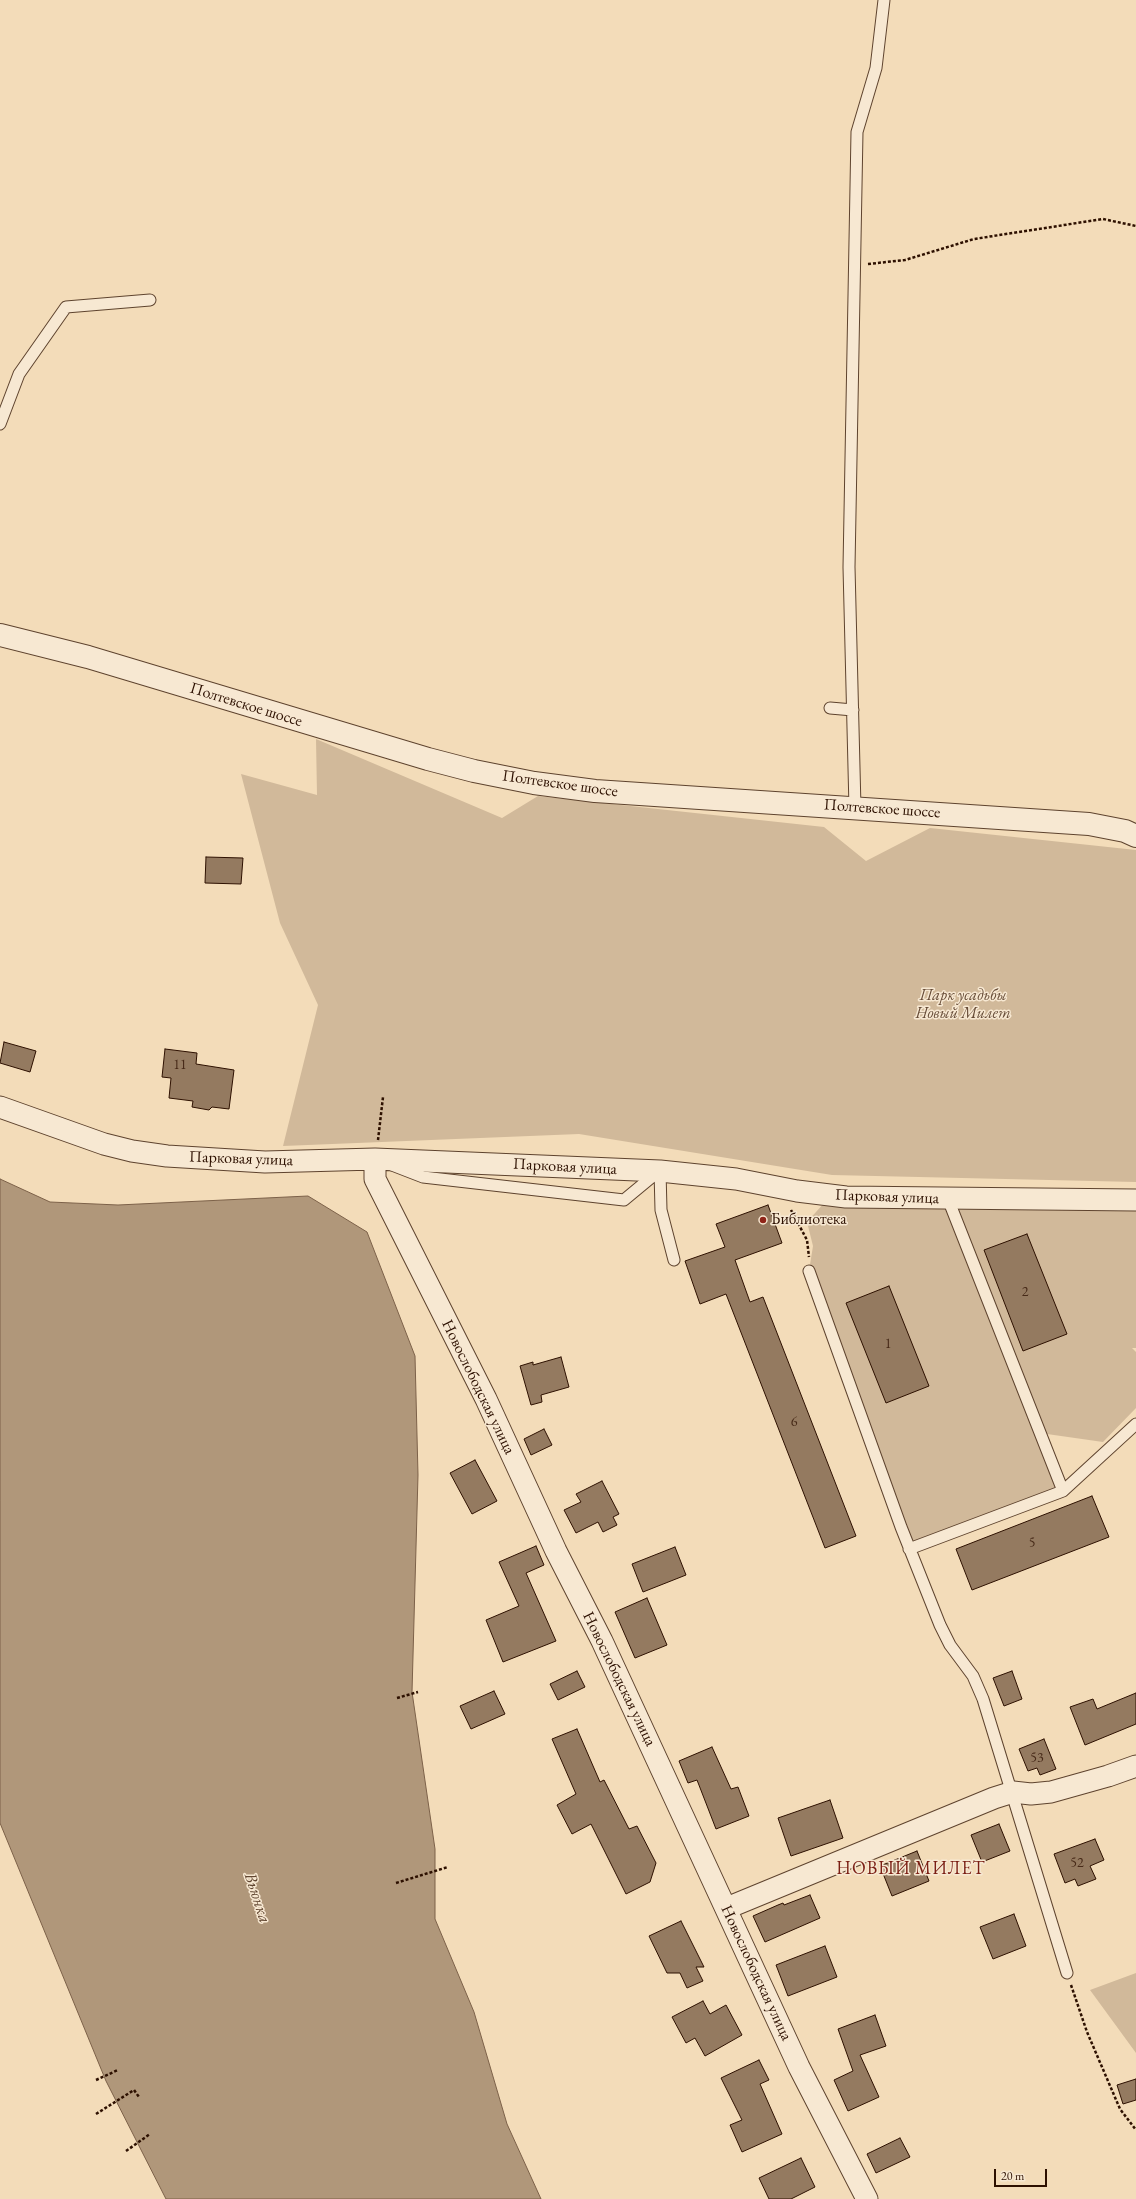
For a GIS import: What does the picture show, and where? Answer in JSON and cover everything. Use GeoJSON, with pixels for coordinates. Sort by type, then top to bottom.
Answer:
{"type":"FeatureCollection","features":[{"type":"Feature","properties":{"kind":"street","name":"Полтевское шоссе"},"geometry":{"type":"LineString","coordinates":[[0,635],[88,657],[474,772],[534,783],[595,791],[1089,824],[1125,831],[1136,836]]}},
{"type":"Feature","properties":{"kind":"street","name":"Парковая улица"},"geometry":{"type":"LineString","coordinates":[[0,1107],[104,1144],[145,1153],[265,1162],[375,1159],[660,1171],[736,1178],[791,1190],[846,1197],[1136,1200]]}},
{"type":"Feature","properties":{"kind":"street","name":"Новослободская улица"},"geometry":{"type":"LineString","coordinates":[[375,1159],[375,1179],[486,1399],[556,1552],[602,1641],[727,1908],[799,2067],[868,2199]]}},
{"type":"Feature","properties":{"kind":"street"},"geometry":{"type":"LineString","coordinates":[[727,1908],[874,1846],[994,1798],[1013,1792],[1031,1794],[1051,1792],[1108,1776],[1136,1766]]}},
{"type":"Feature","properties":{"kind":"lane"},"geometry":{"type":"LineString","coordinates":[[855,808],[849,567],[854,266],[858,132],[876,68],[884,0]]}},
{"type":"Feature","properties":{"kind":"lane"},"geometry":{"type":"LineString","coordinates":[[0,424],[19,374],[66,307],[150,300]]}},
{"type":"Feature","properties":{"kind":"lane"},"geometry":{"type":"LineString","coordinates":[[830,708],[853,710]]}},
{"type":"Feature","properties":{"kind":"lane"},"geometry":{"type":"LineString","coordinates":[[375,1159],[423,1177],[624,1200],[660,1171]]}},
{"type":"Feature","properties":{"kind":"lane"},"geometry":{"type":"LineString","coordinates":[[660,1171],[661,1210],[674,1260]]}},
{"type":"Feature","properties":{"kind":"lane"},"geometry":{"type":"LineString","coordinates":[[948,1199],[1062,1490]]}},
{"type":"Feature","properties":{"kind":"lane"},"geometry":{"type":"LineString","coordinates":[[809,1271],[909,1548],[940,1626],[950,1645],[973,1676],[984,1699],[1067,1973]]}},
{"type":"Feature","properties":{"kind":"lane"},"geometry":{"type":"LineString","coordinates":[[909,1548],[1062,1490],[1136,1424]]}},
{"type":"Feature","properties":{"kind":"path"},"geometry":{"type":"LineString","coordinates":[[854,266],[905,260],[974,239],[1104,219],[1136,226]]}},
{"type":"Feature","properties":{"kind":"path"},"geometry":{"type":"LineString","coordinates":[[375,1159],[384,1097]]}},
{"type":"Feature","properties":{"kind":"path"},"geometry":{"type":"LineString","coordinates":[[791,1190],[789,1202],[791,1209],[807,1240],[809,1271]]}},
{"type":"Feature","properties":{"kind":"path"},"geometry":{"type":"LineString","coordinates":[[397,1698],[418,1692]]}},
{"type":"Feature","properties":{"kind":"path"},"geometry":{"type":"LineString","coordinates":[[396,1883],[448,1867]]}},
{"type":"Feature","properties":{"kind":"path"},"geometry":{"type":"LineString","coordinates":[[1067,1973],[1090,2039],[1120,2109],[1136,2130]]}},
{"type":"Feature","properties":{"kind":"path"},"geometry":{"type":"LineString","coordinates":[[96,2080],[118,2070]]}},
{"type":"Feature","properties":{"kind":"path"},"geometry":{"type":"LineString","coordinates":[[96,2114],[134,2090],[139,2097]]}},
{"type":"Feature","properties":{"kind":"path"},"geometry":{"type":"LineString","coordinates":[[126,2151],[150,2134]]}},
{"type":"Feature","properties":{"kind":"green space","name":"Парк усадьбы Новый Милет"},"geometry":{"type":"Polygon","coordinates":[[[316,739],[502,818],[538,796],[824,827],[866,861],[930,828],[1136,850],[1136,1182],[832,1175],[579,1134],[283,1146],[318,1005],[280,923],[241,774],[317,795],[316,739]]]}},
{"type":"Feature","properties":{"kind":"green space"},"geometry":{"type":"Polygon","coordinates":[[[825,1202],[943,1209],[1136,1211],[1136,1348],[1132,1348],[1136,1352],[1136,1408],[1103,1442],[1040,1433],[1063,1491],[909,1549],[809,1271],[813,1246],[807,1222],[825,1202]]]}},
{"type":"Feature","properties":{"kind":"green space"},"geometry":{"type":"Polygon","coordinates":[[[1136,1973],[1136,2053],[1090,1990],[1136,1973]]]}},
{"type":"Feature","properties":{"kind":"water","name":"Вьюнка"},"geometry":{"type":"Polygon","coordinates":[[[0,1179],[50,1202],[118,1205],[308,1196],[367,1232],[415,1356],[418,1475],[412,1692],[435,1849],[435,1919],[474,2012],[507,2124],[541,2199],[166,2199],[106,2081],[0,1823],[0,1179]]]}},
{"type":"Feature","properties":{"kind":"building"},"geometry":{"type":"Polygon","coordinates":[[[206,857],[243,858],[241,884],[205,883],[206,857]]]}},
{"type":"Feature","properties":{"kind":"building"},"geometry":{"type":"Polygon","coordinates":[[[4,1042],[36,1051],[30,1072],[0,1063],[4,1042]]]}},
{"type":"Feature","properties":{"kind":"building"},"geometry":{"type":"Polygon","coordinates":[[[165,1049],[197,1053],[196,1064],[234,1070],[229,1109],[212,1107],[209,1110],[192,1107],[193,1101],[169,1098],[171,1078],[162,1077],[165,1049]]]}},
{"type":"Feature","properties":{"kind":"building"},"geometry":{"type":"Polygon","coordinates":[[[768,1205],[782,1243],[735,1260],[750,1302],[763,1297],[856,1536],[825,1548],[726,1294],[700,1304],[685,1261],[725,1247],[716,1224],[768,1205]]]}},
{"type":"Feature","properties":{"kind":"building"},"geometry":{"type":"Polygon","coordinates":[[[1027,1234],[1067,1334],[1023,1351],[984,1250],[1027,1234]]]}},
{"type":"Feature","properties":{"kind":"building"},"geometry":{"type":"Polygon","coordinates":[[[889,1286],[929,1386],[886,1403],[846,1303],[889,1286]]]}},
{"type":"Feature","properties":{"kind":"building"},"geometry":{"type":"Polygon","coordinates":[[[561,1357],[569,1387],[541,1395],[542,1402],[531,1405],[520,1366],[533,1362],[533,1365],[561,1357]]]}},
{"type":"Feature","properties":{"kind":"building"},"geometry":{"type":"Polygon","coordinates":[[[544,1429],[552,1445],[531,1455],[524,1439],[544,1429]]]}},
{"type":"Feature","properties":{"kind":"building"},"geometry":{"type":"Polygon","coordinates":[[[475,1460],[497,1501],[472,1514],[450,1473],[475,1460]]]}},
{"type":"Feature","properties":{"kind":"building"},"geometry":{"type":"Polygon","coordinates":[[[602,1481],[619,1514],[613,1517],[617,1525],[603,1532],[598,1522],[576,1533],[564,1510],[581,1502],[576,1494],[602,1481]]]}},
{"type":"Feature","properties":{"kind":"building"},"geometry":{"type":"Polygon","coordinates":[[[1092,1496],[1109,1537],[972,1590],[956,1549],[1092,1496]]]}},
{"type":"Feature","properties":{"kind":"building"},"geometry":{"type":"Polygon","coordinates":[[[536,1546],[544,1565],[526,1573],[556,1641],[503,1662],[486,1620],[519,1606],[499,1562],[536,1546]]]}},
{"type":"Feature","properties":{"kind":"building"},"geometry":{"type":"Polygon","coordinates":[[[675,1547],[686,1575],[643,1592],[632,1564],[675,1547]]]}},
{"type":"Feature","properties":{"kind":"building"},"geometry":{"type":"Polygon","coordinates":[[[647,1598],[667,1645],[635,1658],[615,1612],[647,1598]]]}},
{"type":"Feature","properties":{"kind":"building"},"geometry":{"type":"Polygon","coordinates":[[[577,1671],[585,1687],[558,1700],[550,1684],[577,1671]]]}},
{"type":"Feature","properties":{"kind":"building"},"geometry":{"type":"Polygon","coordinates":[[[1012,1671],[1022,1699],[1004,1706],[993,1678],[1012,1671]]]}},
{"type":"Feature","properties":{"kind":"building"},"geometry":{"type":"Polygon","coordinates":[[[494,1691],[505,1714],[471,1729],[460,1706],[494,1691]]]}},
{"type":"Feature","properties":{"kind":"building"},"geometry":{"type":"Polygon","coordinates":[[[1136,1693],[1136,1724],[1085,1745],[1070,1707],[1093,1699],[1097,1709],[1136,1693]]]}},
{"type":"Feature","properties":{"kind":"building"},"geometry":{"type":"Polygon","coordinates":[[[577,1729],[600,1782],[604,1780],[629,1829],[637,1826],[656,1863],[650,1882],[626,1894],[591,1824],[572,1834],[557,1805],[576,1794],[552,1739],[577,1729]]]}},
{"type":"Feature","properties":{"kind":"building"},"geometry":{"type":"Polygon","coordinates":[[[1044,1739],[1056,1769],[1040,1775],[1037,1768],[1028,1771],[1019,1749],[1044,1739]]]}},
{"type":"Feature","properties":{"kind":"building"},"geometry":{"type":"Polygon","coordinates":[[[712,1747],[731,1789],[738,1787],[749,1816],[716,1829],[697,1780],[688,1783],[679,1761],[712,1747]]]}},
{"type":"Feature","properties":{"kind":"building"},"geometry":{"type":"Polygon","coordinates":[[[830,1800],[843,1838],[791,1856],[778,1818],[830,1800]]]}},
{"type":"Feature","properties":{"kind":"building"},"geometry":{"type":"Polygon","coordinates":[[[999,1824],[1010,1851],[982,1862],[971,1835],[999,1824]]]}},
{"type":"Feature","properties":{"kind":"building"},"geometry":{"type":"Polygon","coordinates":[[[1095,1839],[1104,1860],[1090,1866],[1096,1879],[1078,1886],[1075,1879],[1065,1883],[1054,1854],[1095,1839]]]}},
{"type":"Feature","properties":{"kind":"building"},"geometry":{"type":"Polygon","coordinates":[[[917,1851],[929,1881],[892,1896],[880,1866],[917,1851]]]}},
{"type":"Feature","properties":{"kind":"building"},"geometry":{"type":"Polygon","coordinates":[[[810,1895],[820,1918],[765,1942],[753,1916],[783,1903],[784,1905],[810,1895]]]}},
{"type":"Feature","properties":{"kind":"building"},"geometry":{"type":"Polygon","coordinates":[[[1014,1914],[1026,1946],[993,1959],[980,1927],[1014,1914]]]}},
{"type":"Feature","properties":{"kind":"building"},"geometry":{"type":"Polygon","coordinates":[[[681,1921],[704,1967],[696,1967],[703,1981],[687,1988],[680,1973],[667,1973],[649,1936],[681,1921]]]}},
{"type":"Feature","properties":{"kind":"building"},"geometry":{"type":"Polygon","coordinates":[[[825,1946],[837,1977],[788,1996],[776,1965],[825,1946]]]}},
{"type":"Feature","properties":{"kind":"building"},"geometry":{"type":"Polygon","coordinates":[[[703,2001],[710,2014],[726,2005],[742,2035],[705,2056],[695,2038],[686,2043],[672,2017],[703,2001]]]}},
{"type":"Feature","properties":{"kind":"building"},"geometry":{"type":"Polygon","coordinates":[[[875,2015],[886,2046],[860,2055],[879,2097],[848,2111],[834,2080],[853,2071],[838,2029],[875,2015]]]}},
{"type":"Feature","properties":{"kind":"building"},"geometry":{"type":"Polygon","coordinates":[[[759,2060],[769,2080],[760,2084],[782,2134],[742,2152],[730,2125],[742,2120],[721,2078],[759,2060]]]}},
{"type":"Feature","properties":{"kind":"building"},"geometry":{"type":"Polygon","coordinates":[[[1136,2079],[1136,2100],[1123,2104],[1117,2085],[1136,2079]]]}},
{"type":"Feature","properties":{"kind":"building"},"geometry":{"type":"Polygon","coordinates":[[[900,2138],[910,2157],[876,2173],[867,2154],[900,2138]]]}},
{"type":"Feature","properties":{"kind":"building"},"geometry":{"type":"Polygon","coordinates":[[[801,2158],[815,2187],[791,2199],[769,2199],[759,2178],[801,2158]]]}},
{"type":"Feature","properties":{"kind":"place","name":"Библиотека"},"geometry":{"type":"Point","coordinates":[763,1220]}},
{"type":"Feature","properties":{"kind":"district","name":"НОВЫЙ МИЛЕТ"},"geometry":{"type":"Point","coordinates":[911,1869]}}]}
